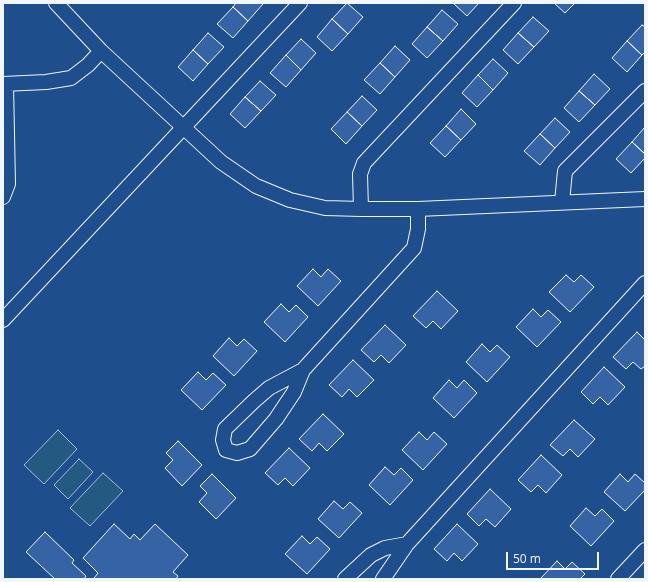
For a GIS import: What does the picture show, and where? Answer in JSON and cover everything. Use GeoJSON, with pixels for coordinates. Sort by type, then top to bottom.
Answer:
{"type":"FeatureCollection","features":[{"type":"Feature","properties":{"kind":"street"},"geometry":{"type":"LineString","coordinates":[[56,3],[101,51],[221,162],[256,186],[290,200],[325,208],[361,209],[645,199]]}},
{"type":"Feature","properties":{"kind":"street"},"geometry":{"type":"LineString","coordinates":[[3,320],[300,3]]}},
{"type":"Feature","properties":{"kind":"street"},"geometry":{"type":"LineString","coordinates":[[361,209],[360,174],[364,163],[514,3]]}},
{"type":"Feature","properties":{"kind":"street"},"geometry":{"type":"LineString","coordinates":[[3,197],[8,184],[4,84],[46,82],[71,78],[88,65],[101,51]]}},
{"type":"Feature","properties":{"kind":"street"},"geometry":{"type":"LineString","coordinates":[[562,202],[565,171],[645,91]]}},
{"type":"Feature","properties":{"kind":"street"},"geometry":{"type":"LineString","coordinates":[[303,370],[294,392],[276,419],[250,450],[238,453],[226,450],[223,440],[225,430],[269,388],[303,370],[414,248],[418,229],[418,208]]}},
{"type":"Feature","properties":{"kind":"street"},"geometry":{"type":"LineString","coordinates":[[383,579],[407,544],[645,283]]}},
{"type":"Feature","properties":{"kind":"street"},"geometry":{"type":"LineString","coordinates":[[345,579],[371,555],[385,548],[407,544]]}},
{"type":"Feature","properties":{"kind":"street"},"geometry":{"type":"LineString","coordinates":[[618,579],[645,550]]}},
{"type":"Feature","properties":{"kind":"shaded area"},"geometry":{"type":"Polygon","coordinates":[[[58,430],[77,449],[44,484],[24,465],[58,430]]]}},
{"type":"Feature","properties":{"kind":"shaded area"},"geometry":{"type":"Polygon","coordinates":[[[79,459],[93,472],[68,499],[54,485],[79,459]]]}},
{"type":"Feature","properties":{"kind":"shaded area"},"geometry":{"type":"Polygon","coordinates":[[[103,473],[123,491],[90,526],[70,508],[103,473]]]}},
{"type":"Feature","properties":{"kind":"building"},"geometry":{"type":"Polygon","coordinates":[[[236,3],[263,4],[248,21],[233,7],[236,3]]]}},
{"type":"Feature","properties":{"kind":"building"},"geometry":{"type":"Polygon","coordinates":[[[347,3],[363,17],[348,34],[332,19],[347,3]]]}},
{"type":"Feature","properties":{"kind":"building"},"geometry":{"type":"Polygon","coordinates":[[[453,3],[479,3],[467,16],[453,3]]]}},
{"type":"Feature","properties":{"kind":"building"},"geometry":{"type":"Polygon","coordinates":[[[554,3],[575,3],[565,13],[554,3]]]}},
{"type":"Feature","properties":{"kind":"building"},"geometry":{"type":"Polygon","coordinates":[[[233,7],[248,21],[233,38],[217,24],[233,7]]]}},
{"type":"Feature","properties":{"kind":"building"},"geometry":{"type":"Polygon","coordinates":[[[442,10],[458,24],[443,41],[427,27],[442,10]]]}},
{"type":"Feature","properties":{"kind":"building"},"geometry":{"type":"Polygon","coordinates":[[[533,17],[549,31],[534,47],[518,33],[533,17]]]}},
{"type":"Feature","properties":{"kind":"building"},"geometry":{"type":"Polygon","coordinates":[[[332,19],[348,34],[332,51],[317,37],[332,19]]]}},
{"type":"Feature","properties":{"kind":"building"},"geometry":{"type":"Polygon","coordinates":[[[642,25],[645,27],[645,52],[642,55],[627,41],[642,25]]]}},
{"type":"Feature","properties":{"kind":"building"},"geometry":{"type":"Polygon","coordinates":[[[427,27],[443,41],[427,58],[412,44],[427,27]]]}},
{"type":"Feature","properties":{"kind":"building"},"geometry":{"type":"Polygon","coordinates":[[[208,33],[224,47],[208,64],[193,50],[208,33]]]}},
{"type":"Feature","properties":{"kind":"building"},"geometry":{"type":"Polygon","coordinates":[[[518,33],[534,47],[518,64],[503,50],[518,33]]]}},
{"type":"Feature","properties":{"kind":"building"},"geometry":{"type":"Polygon","coordinates":[[[301,39],[316,53],[301,70],[286,55],[301,39]]]}},
{"type":"Feature","properties":{"kind":"building"},"geometry":{"type":"Polygon","coordinates":[[[627,41],[642,55],[627,72],[612,58],[627,41]]]}},
{"type":"Feature","properties":{"kind":"building"},"geometry":{"type":"Polygon","coordinates":[[[395,46],[410,60],[395,77],[380,63],[395,46]]]}},
{"type":"Feature","properties":{"kind":"building"},"geometry":{"type":"Polygon","coordinates":[[[193,50],[208,64],[193,81],[178,67],[193,50]]]}},
{"type":"Feature","properties":{"kind":"building"},"geometry":{"type":"Polygon","coordinates":[[[286,55],[301,70],[286,87],[270,73],[286,55]]]}},
{"type":"Feature","properties":{"kind":"building"},"geometry":{"type":"Polygon","coordinates":[[[493,59],[508,73],[493,90],[478,75],[493,59]]]}},
{"type":"Feature","properties":{"kind":"building"},"geometry":{"type":"Polygon","coordinates":[[[380,63],[395,77],[380,94],[364,80],[380,63]]]}},
{"type":"Feature","properties":{"kind":"building"},"geometry":{"type":"Polygon","coordinates":[[[594,74],[610,89],[595,105],[579,91],[594,74]]]}},
{"type":"Feature","properties":{"kind":"building"},"geometry":{"type":"Polygon","coordinates":[[[478,75],[493,90],[477,107],[462,93],[478,75]]]}},
{"type":"Feature","properties":{"kind":"building"},"geometry":{"type":"Polygon","coordinates":[[[260,81],[276,95],[261,111],[245,97],[260,81]]]}},
{"type":"Feature","properties":{"kind":"building"},"geometry":{"type":"Polygon","coordinates":[[[579,91],[595,105],[579,122],[564,108],[579,91]]]}},
{"type":"Feature","properties":{"kind":"building"},"geometry":{"type":"Polygon","coordinates":[[[362,96],[377,110],[362,126],[347,112],[362,96]]]}},
{"type":"Feature","properties":{"kind":"building"},"geometry":{"type":"Polygon","coordinates":[[[245,97],[261,111],[245,128],[230,114],[245,97]]]}},
{"type":"Feature","properties":{"kind":"building"},"geometry":{"type":"Polygon","coordinates":[[[461,109],[476,124],[461,140],[446,126],[461,109]]]}},
{"type":"Feature","properties":{"kind":"building"},"geometry":{"type":"Polygon","coordinates":[[[347,112],[362,126],[346,144],[331,129],[347,112]]]}},
{"type":"Feature","properties":{"kind":"building"},"geometry":{"type":"Polygon","coordinates":[[[555,118],[570,132],[555,148],[540,134],[555,118]]]}},
{"type":"Feature","properties":{"kind":"building"},"geometry":{"type":"Polygon","coordinates":[[[446,126],[461,140],[445,157],[430,143],[446,126]]]}},
{"type":"Feature","properties":{"kind":"building"},"geometry":{"type":"Polygon","coordinates":[[[645,127],[645,154],[632,142],[645,127]]]}},
{"type":"Feature","properties":{"kind":"building"},"geometry":{"type":"Polygon","coordinates":[[[540,134],[555,148],[540,165],[524,151],[540,134]]]}},
{"type":"Feature","properties":{"kind":"building"},"geometry":{"type":"Polygon","coordinates":[[[632,142],[645,154],[645,158],[631,173],[616,159],[632,142]]]}},
{"type":"Feature","properties":{"kind":"building"},"geometry":{"type":"Polygon","coordinates":[[[313,269],[321,277],[328,269],[341,281],[318,306],[297,286],[313,269]]]}},
{"type":"Feature","properties":{"kind":"building"},"geometry":{"type":"Polygon","coordinates":[[[566,275],[574,282],[581,275],[594,287],[570,312],[549,292],[566,275]]]}},
{"type":"Feature","properties":{"kind":"building"},"geometry":{"type":"Polygon","coordinates":[[[437,291],[458,311],[441,329],[433,321],[426,328],[413,316],[437,291]]]}},
{"type":"Feature","properties":{"kind":"building"},"geometry":{"type":"Polygon","coordinates":[[[281,304],[289,312],[296,305],[308,317],[285,342],[264,322],[281,304]]]}},
{"type":"Feature","properties":{"kind":"building"},"geometry":{"type":"Polygon","coordinates":[[[533,309],[541,317],[548,310],[561,322],[537,347],[516,327],[533,309]]]}},
{"type":"Feature","properties":{"kind":"building"},"geometry":{"type":"Polygon","coordinates":[[[385,325],[406,345],[389,363],[381,355],[374,362],[361,350],[385,325]]]}},
{"type":"Feature","properties":{"kind":"building"},"geometry":{"type":"Polygon","coordinates":[[[637,332],[645,340],[645,366],[641,369],[633,362],[626,369],[613,357],[637,332]]]}},
{"type":"Feature","properties":{"kind":"building"},"geometry":{"type":"Polygon","coordinates":[[[229,338],[237,346],[244,339],[257,351],[234,376],[213,356],[229,338]]]}},
{"type":"Feature","properties":{"kind":"building"},"geometry":{"type":"Polygon","coordinates":[[[482,344],[490,352],[497,345],[510,357],[487,382],[466,362],[482,344]]]}},
{"type":"Feature","properties":{"kind":"building"},"geometry":{"type":"Polygon","coordinates":[[[353,360],[374,380],[357,397],[349,389],[342,397],[329,385],[353,360]]]}},
{"type":"Feature","properties":{"kind":"building"},"geometry":{"type":"Polygon","coordinates":[[[604,367],[625,387],[608,405],[600,397],[593,404],[581,392],[604,367]]]}},
{"type":"Feature","properties":{"kind":"building"},"geometry":{"type":"Polygon","coordinates":[[[198,372],[206,380],[213,373],[226,385],[202,410],[181,390],[198,372]]]}},
{"type":"Feature","properties":{"kind":"building"},"geometry":{"type":"Polygon","coordinates":[[[449,380],[457,388],[464,380],[477,393],[454,418],[433,398],[449,380]]]}},
{"type":"Feature","properties":{"kind":"building"},"geometry":{"type":"Polygon","coordinates":[[[323,414],[344,434],[327,451],[319,443],[312,451],[299,439],[323,414]]]}},
{"type":"Feature","properties":{"kind":"building"},"geometry":{"type":"Polygon","coordinates":[[[574,420],[595,439],[578,457],[570,449],[563,456],[550,445],[574,420]]]}},
{"type":"Feature","properties":{"kind":"building"},"geometry":{"type":"Polygon","coordinates":[[[419,432],[427,440],[434,432],[447,444],[423,470],[402,450],[419,432]]]}},
{"type":"Feature","properties":{"kind":"building"},"geometry":{"type":"Polygon","coordinates":[[[178,441],[202,465],[182,486],[165,468],[173,460],[166,453],[178,441]]]}},
{"type":"Feature","properties":{"kind":"building"},"geometry":{"type":"Polygon","coordinates":[[[289,448],[310,468],[293,486],[285,478],[278,485],[265,473],[289,448]]]}},
{"type":"Feature","properties":{"kind":"building"},"geometry":{"type":"Polygon","coordinates":[[[541,455],[562,475],[546,493],[538,485],[531,492],[518,480],[541,455]]]}},
{"type":"Feature","properties":{"kind":"building"},"geometry":{"type":"Polygon","coordinates":[[[385,467],[394,475],[401,468],[413,480],[390,505],[369,485],[385,467]]]}},
{"type":"Feature","properties":{"kind":"building"},"geometry":{"type":"Polygon","coordinates":[[[212,474],[236,498],[216,519],[199,502],[207,493],[200,486],[212,474]]]}},
{"type":"Feature","properties":{"kind":"building"},"geometry":{"type":"Polygon","coordinates":[[[620,474],[628,482],[635,474],[645,483],[645,490],[625,511],[604,492],[620,474]]]}},
{"type":"Feature","properties":{"kind":"building"},"geometry":{"type":"Polygon","coordinates":[[[490,489],[511,509],[495,527],[486,519],[479,526],[467,514],[490,489]]]}},
{"type":"Feature","properties":{"kind":"building"},"geometry":{"type":"Polygon","coordinates":[[[334,501],[343,509],[350,502],[362,513],[339,538],[318,519],[334,501]]]}},
{"type":"Feature","properties":{"kind":"building"},"geometry":{"type":"Polygon","coordinates":[[[586,508],[595,516],[602,509],[614,521],[591,546],[570,526],[586,508]]]}},
{"type":"Feature","properties":{"kind":"building"},"geometry":{"type":"Polygon","coordinates":[[[114,524],[130,539],[134,534],[140,540],[155,524],[188,555],[173,572],[178,576],[176,579],[95,579],[94,578],[98,573],[83,558],[114,524]]]}},
{"type":"Feature","properties":{"kind":"building"},"geometry":{"type":"Polygon","coordinates":[[[457,524],[478,544],[462,561],[454,553],[447,561],[434,549],[457,524]]]}},
{"type":"Feature","properties":{"kind":"building"},"geometry":{"type":"Polygon","coordinates":[[[45,532],[74,560],[72,563],[86,576],[84,579],[55,579],[26,552],[45,532]]]}},
{"type":"Feature","properties":{"kind":"building"},"geometry":{"type":"Polygon","coordinates":[[[302,536],[310,544],[317,537],[330,549],[307,574],[285,554],[302,536]]]}},
{"type":"Feature","properties":{"kind":"building"},"geometry":{"type":"Polygon","coordinates":[[[557,561],[565,569],[572,562],[585,574],[580,579],[540,579],[557,561]]]}}]}
